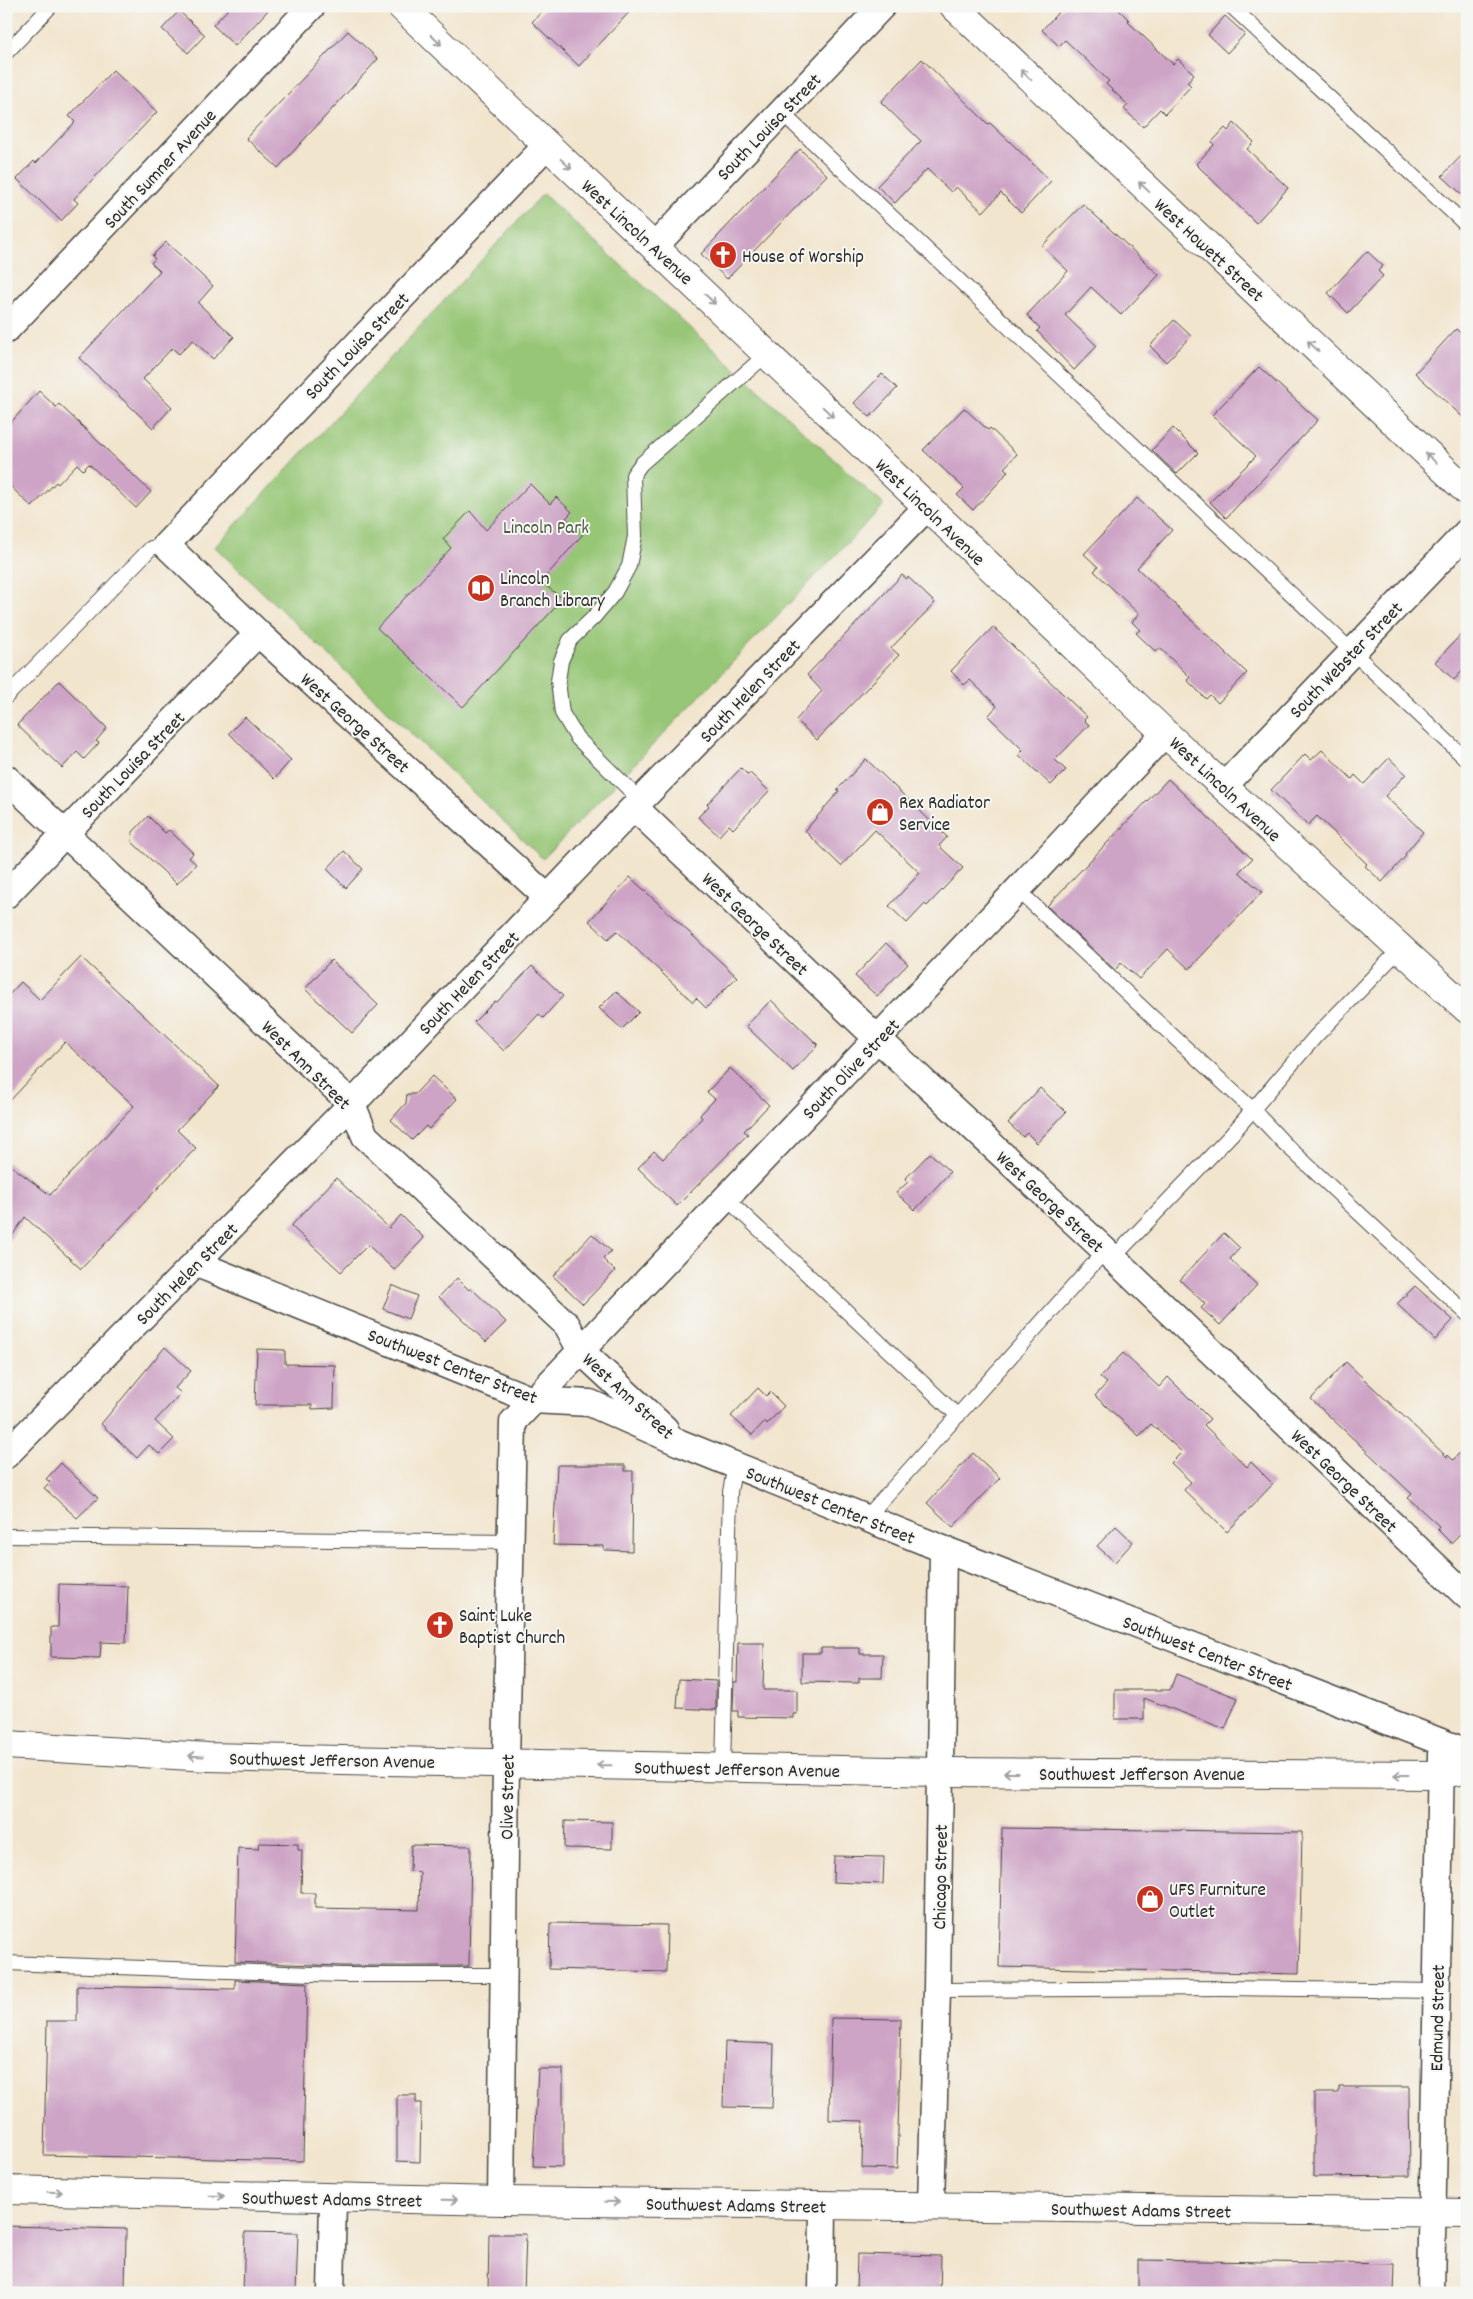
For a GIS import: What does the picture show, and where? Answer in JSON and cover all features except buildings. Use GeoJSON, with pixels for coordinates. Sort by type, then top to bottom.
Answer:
{"type":"FeatureCollection","features":[{"type":"Feature","properties":{"kind":"main road","name":"West Lincoln Avenue"},"geometry":{"type":"LineString","coordinates":[[401,6],[1165,733],[1467,1009]]}},
{"type":"Feature","properties":{"kind":"main road","name":"West Howett Street"},"geometry":{"type":"LineString","coordinates":[[954,6],[1467,492]]}},
{"type":"Feature","properties":{"kind":"main road","name":"Southwest Jefferson Avenue"},"geometry":{"type":"LineString","coordinates":[[6,1745],[208,1757],[940,1772],[1439,1775],[1467,1769]]}},
{"type":"Feature","properties":{"kind":"main road","name":"Southwest Adams Street"},"geometry":{"type":"LineString","coordinates":[[6,2190],[501,2201],[1467,2213]]}},
{"type":"Feature","properties":{"kind":"street","name":"South Sumner Avenue"},"geometry":{"type":"LineString","coordinates":[[6,330],[312,6]]}},
{"type":"Feature","properties":{"kind":"street","name":"South Louisa Street"},"geometry":{"type":"LineString","coordinates":[[655,246],[882,6]]}},
{"type":"Feature","properties":{"kind":"street","name":"South Louisa Street"},"geometry":{"type":"LineString","coordinates":[[166,544],[546,146]]}},
{"type":"Feature","properties":{"kind":"street","name":"South Helen Street"},"geometry":{"type":"LineString","coordinates":[[6,1455],[352,1104],[638,804],[928,507]]}},
{"type":"Feature","properties":{"kind":"street","name":"South Webster Street"},"geometry":{"type":"LineString","coordinates":[[1224,786],[1467,532]]}},
{"type":"Feature","properties":{"kind":"street","name":"West George Street"},"geometry":{"type":"LineString","coordinates":[[166,544],[258,633],[548,898]]}},
{"type":"Feature","properties":{"kind":"street","name":"South Louisa Street"},"geometry":{"type":"LineString","coordinates":[[6,896],[258,633]]}},
{"type":"Feature","properties":{"kind":"street","name":"South Olive Street"},"geometry":{"type":"LineString","coordinates":[[532,1400],[878,1039],[1165,733]]}},
{"type":"Feature","properties":{"kind":"street","name":"West Ann Street"},"geometry":{"type":"LineString","coordinates":[[6,778],[352,1104],[365,1136],[567,1325],[581,1350],[680,1443]]}},
{"type":"Feature","properties":{"kind":"street","name":"West George Street"},"geometry":{"type":"LineString","coordinates":[[638,804],[878,1039],[1109,1254],[1467,1596]]}},
{"type":"Feature","properties":{"kind":"street","name":"Southwest Center Street"},"geometry":{"type":"LineString","coordinates":[[195,1263],[532,1400],[590,1403],[680,1443],[943,1549],[1442,1744],[1467,1752]]}},
{"type":"Feature","properties":{"kind":"street","name":"Olive Street"},"geometry":{"type":"LineString","coordinates":[[501,2201],[506,1763],[513,1422],[532,1400]]}},
{"type":"Feature","properties":{"kind":"street","name":"Chicago Street"},"geometry":{"type":"LineString","coordinates":[[932,2205],[943,1549]]}},
{"type":"Feature","properties":{"kind":"street","name":"Edmund Street"},"geometry":{"type":"LineString","coordinates":[[1431,2293],[1439,1775],[1442,1744]]}},
{"type":"Feature","properties":{"kind":"street"},"geometry":{"type":"LineString","coordinates":[[331,2293],[333,2198]]}},
{"type":"Feature","properties":{"kind":"street"},"geometry":{"type":"LineString","coordinates":[[822,2293],[823,2204]]}},
{"type":"Feature","properties":{"kind":"lane"},"geometry":{"type":"LineString","coordinates":[[6,53],[51,6]]}},
{"type":"Feature","properties":{"kind":"lane"},"geometry":{"type":"LineString","coordinates":[[1231,6],[1467,226]]}},
{"type":"Feature","properties":{"kind":"lane"},"geometry":{"type":"LineString","coordinates":[[781,112],[1467,760]]}},
{"type":"Feature","properties":{"kind":"lane"},"geometry":{"type":"LineString","coordinates":[[638,804],[577,738],[562,712],[558,681],[561,661],[570,640],[616,592],[629,566],[635,536],[633,475],[641,464],[767,354]]}},
{"type":"Feature","properties":{"kind":"lane"},"geometry":{"type":"LineString","coordinates":[[6,697],[152,548],[166,544]]}},
{"type":"Feature","properties":{"kind":"lane"},"geometry":{"type":"LineString","coordinates":[[1018,890],[1467,1314]]}},
{"type":"Feature","properties":{"kind":"lane"},"geometry":{"type":"LineString","coordinates":[[866,1518],[1109,1254],[1253,1110],[1315,1037],[1400,949]]}},
{"type":"Feature","properties":{"kind":"lane"},"geometry":{"type":"LineString","coordinates":[[726,1198],[958,1416]]}},
{"type":"Feature","properties":{"kind":"lane"},"geometry":{"type":"LineString","coordinates":[[723,1768],[730,1492],[735,1465]]}},
{"type":"Feature","properties":{"kind":"lane"},"geometry":{"type":"LineString","coordinates":[[6,1536],[510,1542]]}},
{"type":"Feature","properties":{"kind":"lane"},"geometry":{"type":"LineString","coordinates":[[6,1963],[342,1975],[504,1975]]}},
{"type":"Feature","properties":{"kind":"lane"},"geometry":{"type":"LineString","coordinates":[[937,1990],[1222,1988],[1436,1992]]}},
{"type":"Feature","properties":{"kind":"green space","name":"Lincoln Park"},"geometry":{"type":"Polygon","coordinates":[[[543,194],[884,505],[543,859],[215,547],[543,194]]]}},
{"type":"Feature","properties":{"kind":"place","name":"House of Worship"},"geometry":{"type":"Point","coordinates":[723,255]}},
{"type":"Feature","properties":{"kind":"place","name":"Lincoln Branch Library"},"geometry":{"type":"Point","coordinates":[481,588]}},
{"type":"Feature","properties":{"kind":"place","name":"Rex Radiator Service"},"geometry":{"type":"Point","coordinates":[880,812]}},
{"type":"Feature","properties":{"kind":"place","name":"Saint Luke Baptist Church"},"geometry":{"type":"Point","coordinates":[440,1625]}},
{"type":"Feature","properties":{"kind":"place","name":"UFS Furniture Outlet"},"geometry":{"type":"Point","coordinates":[1150,1899]}}]}
